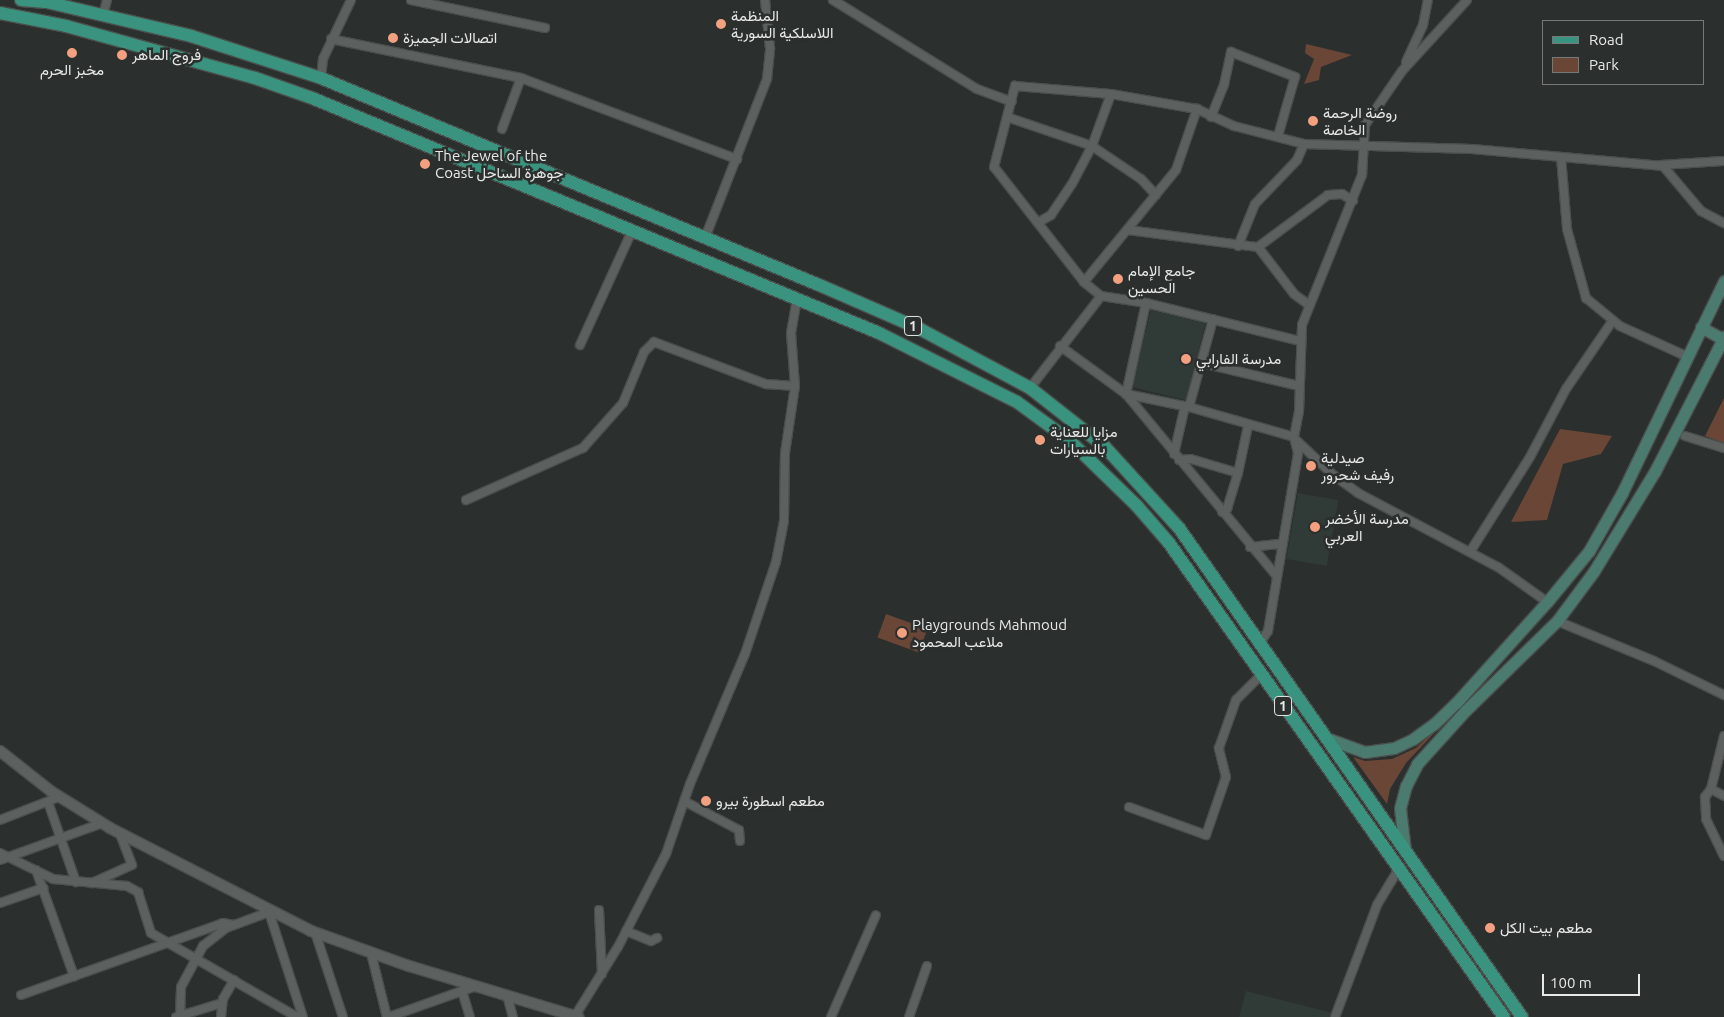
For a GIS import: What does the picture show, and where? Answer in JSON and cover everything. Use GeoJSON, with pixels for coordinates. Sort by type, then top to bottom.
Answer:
{"type":"FeatureCollection","features":[{"type":"Feature","properties":{"kind":"main road"},"geometry":{"type":"LineString","coordinates":[[17,16],[12,5],[19,0],[43,1]]}},
{"type":"Feature","properties":{"kind":"main road","name":"1"},"geometry":{"type":"LineString","coordinates":[[43,1],[191,36],[320,78],[888,315],[1030,388],[1104,446],[1179,528],[1206,563],[1329,739],[1406,854],[1522,1017]]}},
{"type":"Feature","properties":{"kind":"main road","name":"1"},"geometry":{"type":"LineString","coordinates":[[0,13],[66,26],[255,78],[312,98],[879,333],[1017,402],[1069,440],[1137,506],[1194,575],[1261,675],[1504,1017]]}},
{"type":"Feature","properties":{"kind":"main road"},"geometry":{"type":"LineString","coordinates":[[255,78],[261,59]]}},
{"type":"Feature","properties":{"kind":"main road"},"geometry":{"type":"LineString","coordinates":[[1329,739],[1364,752],[1394,748],[1434,724],[1456,703],[1547,602],[1589,551],[1622,493],[1724,281]]}},
{"type":"Feature","properties":{"kind":"main road"},"geometry":{"type":"LineString","coordinates":[[879,333],[882,322],[888,315]]}},
{"type":"Feature","properties":{"kind":"main road"},"geometry":{"type":"LineString","coordinates":[[1406,854],[1400,818],[1406,786],[1417,764],[1466,710],[1557,621],[1594,571],[1651,479],[1724,338],[1701,328]]}},
{"type":"Feature","properties":{"kind":"main road"},"geometry":{"type":"LineString","coordinates":[[1194,575],[1206,563]]}},
{"type":"Feature","properties":{"kind":"main road"},"geometry":{"type":"LineString","coordinates":[[1456,703],[1466,710]]}},
{"type":"Feature","properties":{"kind":"main road"},"geometry":{"type":"LineString","coordinates":[[1493,1002],[1506,995]]}},
{"type":"Feature","properties":{"kind":"street"},"geometry":{"type":"LineString","coordinates":[[103,15],[107,0]]}},
{"type":"Feature","properties":{"kind":"street"},"geometry":{"type":"LineString","coordinates":[[320,78],[323,59],[351,0]]}},
{"type":"Feature","properties":{"kind":"street"},"geometry":{"type":"LineString","coordinates":[[410,0],[545,28]]}},
{"type":"Feature","properties":{"kind":"street"},"geometry":{"type":"LineString","coordinates":[[705,238],[737,159],[768,74],[770,48],[765,0]]}},
{"type":"Feature","properties":{"kind":"street"},"geometry":{"type":"LineString","coordinates":[[834,0],[977,89],[1012,102]]}},
{"type":"Feature","properties":{"kind":"street"},"geometry":{"type":"LineString","coordinates":[[1402,71],[1423,25],[1428,0]]}},
{"type":"Feature","properties":{"kind":"street"},"geometry":{"type":"LineString","coordinates":[[1261,642],[1268,631],[1281,544],[1298,453],[1295,439],[1299,386],[1299,341],[1309,305],[1362,175],[1365,125],[1402,71],[1467,0]]}},
{"type":"Feature","properties":{"kind":"street"},"geometry":{"type":"LineString","coordinates":[[331,39],[521,78],[737,159]]}},
{"type":"Feature","properties":{"kind":"street"},"geometry":{"type":"LineString","coordinates":[[1211,117],[1224,85],[1231,52],[1295,77],[1278,136]]}},
{"type":"Feature","properties":{"kind":"street"},"geometry":{"type":"LineString","coordinates":[[502,129],[521,78]]}},
{"type":"Feature","properties":{"kind":"street"},"geometry":{"type":"LineString","coordinates":[[1299,341],[1146,303],[1102,296],[1084,282],[1039,222],[994,167],[1015,86],[1112,94],[1197,109],[1211,117],[1304,144],[1472,149],[1659,166],[1724,162]]}},
{"type":"Feature","properties":{"kind":"street"},"geometry":{"type":"LineString","coordinates":[[1039,222],[1051,215],[1092,146],[1112,94]]}},
{"type":"Feature","properties":{"kind":"street"},"geometry":{"type":"LineString","coordinates":[[1084,282],[1176,170],[1197,109]]}},
{"type":"Feature","properties":{"kind":"street"},"geometry":{"type":"LineString","coordinates":[[1007,117],[1092,146],[1141,179],[1156,195]]}},
{"type":"Feature","properties":{"kind":"street"},"geometry":{"type":"LineString","coordinates":[[1238,246],[1255,204],[1297,160],[1304,144]]}},
{"type":"Feature","properties":{"kind":"street"},"geometry":{"type":"LineString","coordinates":[[1561,157],[1567,229],[1586,298],[1613,320],[1688,357]]}},
{"type":"Feature","properties":{"kind":"street"},"geometry":{"type":"LineString","coordinates":[[1659,166],[1663,166],[1701,211],[1724,223]]}},
{"type":"Feature","properties":{"kind":"street"},"geometry":{"type":"LineString","coordinates":[[1128,230],[1238,246],[1258,247],[1328,195],[1342,194],[1353,201]]}},
{"type":"Feature","properties":{"kind":"street"},"geometry":{"type":"LineString","coordinates":[[580,345],[632,231]]}},
{"type":"Feature","properties":{"kind":"street"},"geometry":{"type":"LineString","coordinates":[[1258,247],[1294,294],[1309,305]]}},
{"type":"Feature","properties":{"kind":"street"},"geometry":{"type":"LineString","coordinates":[[1030,388],[1060,346],[1102,296]]}},
{"type":"Feature","properties":{"kind":"street"},"geometry":{"type":"LineString","coordinates":[[222,1003],[179,1016],[180,987],[203,946],[234,925],[269,912],[313,932],[371,953],[576,1016],[626,931],[666,854],[684,801],[745,654],[776,562],[784,520],[785,453],[795,386],[790,333],[797,300]]}},
{"type":"Feature","properties":{"kind":"street"},"geometry":{"type":"LineString","coordinates":[[1126,394],[1146,303]]}},
{"type":"Feature","properties":{"kind":"street"},"geometry":{"type":"LineString","coordinates":[[1176,457],[1187,407],[1202,363],[1213,319]]}},
{"type":"Feature","properties":{"kind":"street"},"geometry":{"type":"LineString","coordinates":[[1470,552],[1530,457],[1566,389],[1613,320]]}},
{"type":"Feature","properties":{"kind":"street"},"geometry":{"type":"LineString","coordinates":[[466,500],[583,448],[623,403],[644,352],[654,342],[766,384],[795,386]]}},
{"type":"Feature","properties":{"kind":"street"},"geometry":{"type":"LineString","coordinates":[[1060,346],[1126,394],[1250,547],[1276,576]]}},
{"type":"Feature","properties":{"kind":"street"},"geometry":{"type":"LineString","coordinates":[[1202,363],[1299,386]]}},
{"type":"Feature","properties":{"kind":"street"},"geometry":{"type":"LineString","coordinates":[[1126,394],[1187,407],[1295,439],[1332,474],[1358,493],[1498,567],[1547,602]]}},
{"type":"Feature","properties":{"kind":"street"},"geometry":{"type":"LineString","coordinates":[[1222,512],[1227,509],[1238,473],[1248,426]]}},
{"type":"Feature","properties":{"kind":"street"},"geometry":{"type":"LineString","coordinates":[[1685,436],[1724,448]]}},
{"type":"Feature","properties":{"kind":"street"},"geometry":{"type":"LineString","coordinates":[[1176,457],[1238,473]]}},
{"type":"Feature","properties":{"kind":"street"},"geometry":{"type":"LineString","coordinates":[[1250,547],[1281,544]]}},
{"type":"Feature","properties":{"kind":"street"},"geometry":{"type":"LineString","coordinates":[[1557,621],[1654,661],[1724,695]]}},
{"type":"Feature","properties":{"kind":"street"},"geometry":{"type":"LineString","coordinates":[[1129,807],[1206,835],[1226,777],[1219,748],[1236,700],[1261,675]]}},
{"type":"Feature","properties":{"kind":"street"},"geometry":{"type":"LineString","coordinates":[[1724,736],[1712,789],[1706,797],[1706,819],[1724,856]]}},
{"type":"Feature","properties":{"kind":"street"},"geometry":{"type":"LineString","coordinates":[[1,752],[59,797],[102,824],[313,932],[343,1017]]}},
{"type":"Feature","properties":{"kind":"street"},"geometry":{"type":"LineString","coordinates":[[1712,789],[1724,796]]}},
{"type":"Feature","properties":{"kind":"street"},"geometry":{"type":"LineString","coordinates":[[0,820],[59,797]]}},
{"type":"Feature","properties":{"kind":"street"},"geometry":{"type":"LineString","coordinates":[[684,801],[739,830],[740,841]]}},
{"type":"Feature","properties":{"kind":"street"},"geometry":{"type":"LineString","coordinates":[[48,802],[76,882]]}},
{"type":"Feature","properties":{"kind":"street"},"geometry":{"type":"LineString","coordinates":[[0,860],[62,840],[102,824]]}},
{"type":"Feature","properties":{"kind":"street"},"geometry":{"type":"LineString","coordinates":[[91,884],[132,865],[120,833]]}},
{"type":"Feature","properties":{"kind":"street"},"geometry":{"type":"LineString","coordinates":[[0,853],[53,879],[127,886],[138,892],[151,933],[297,1017]]}},
{"type":"Feature","properties":{"kind":"street"},"geometry":{"type":"LineString","coordinates":[[36,870],[74,976]]}},
{"type":"Feature","properties":{"kind":"street"},"geometry":{"type":"LineString","coordinates":[[1334,1017],[1377,905],[1398,870]]}},
{"type":"Feature","properties":{"kind":"street"},"geometry":{"type":"LineString","coordinates":[[0,903],[43,888]]}},
{"type":"Feature","properties":{"kind":"street"},"geometry":{"type":"LineString","coordinates":[[599,910],[602,974]]}},
{"type":"Feature","properties":{"kind":"street"},"geometry":{"type":"LineString","coordinates":[[269,912],[303,1017]]}},
{"type":"Feature","properties":{"kind":"street"},"geometry":{"type":"LineString","coordinates":[[831,1017],[876,915]]}},
{"type":"Feature","properties":{"kind":"street"},"geometry":{"type":"LineString","coordinates":[[21,995],[223,923],[234,925]]}},
{"type":"Feature","properties":{"kind":"street"},"geometry":{"type":"LineString","coordinates":[[626,931],[651,941],[657,938]]}},
{"type":"Feature","properties":{"kind":"street"},"geometry":{"type":"LineString","coordinates":[[371,953],[388,1017],[476,986]]}},
{"type":"Feature","properties":{"kind":"street"},"geometry":{"type":"LineString","coordinates":[[909,1017],[927,966]]}},
{"type":"Feature","properties":{"kind":"street"},"geometry":{"type":"LineString","coordinates":[[221,1017],[222,1003],[234,980]]}},
{"type":"Feature","properties":{"kind":"street"},"geometry":{"type":"LineString","coordinates":[[462,991],[470,1017]]}},
{"type":"Feature","properties":{"kind":"street"},"geometry":{"type":"LineString","coordinates":[[507,995],[513,1017]]}},
{"type":"Feature","properties":{"kind":"shaded area"},"geometry":{"type":"Polygon","coordinates":[[[1151,310],[1205,324],[1186,400],[1132,387],[1151,310]]]}},
{"type":"Feature","properties":{"kind":"shaded area"},"geometry":{"type":"Polygon","coordinates":[[[1298,493],[1338,500],[1327,566],[1286,559],[1298,493]]]}},
{"type":"Feature","properties":{"kind":"shaded area"},"geometry":{"type":"Polygon","coordinates":[[[1246,991],[1333,1013],[1332,1017],[1239,1017],[1246,991]]]}},
{"type":"Feature","properties":{"kind":"green space"},"geometry":{"type":"Polygon","coordinates":[[[1306,44],[1352,55],[1321,67],[1319,80],[1304,84],[1314,59],[1305,53],[1306,44]]]}},
{"type":"Feature","properties":{"kind":"green space"},"geometry":{"type":"Polygon","coordinates":[[[1724,398],[1724,443],[1705,436],[1724,398]]]}},
{"type":"Feature","properties":{"kind":"green space"},"geometry":{"type":"Polygon","coordinates":[[[1560,429],[1612,436],[1601,454],[1563,464],[1547,520],[1511,522],[1560,429]]]}},
{"type":"Feature","properties":{"kind":"green space","name":"Playgrounds Mahmoud ملاعب المحمود"},"geometry":{"type":"Polygon","coordinates":[[[886,614],[927,629],[919,653],[877,637],[886,614]]]}},
{"type":"Feature","properties":{"kind":"green space"},"geometry":{"type":"Polygon","coordinates":[[[1455,711],[1406,763],[1390,789],[1387,804],[1353,757],[1365,761],[1392,759],[1416,748],[1455,711]]]}},
{"type":"Feature","properties":{"kind":"place","name":"المنظمة اللاسلكية السورية"},"geometry":{"type":"Point","coordinates":[721,24]}},
{"type":"Feature","properties":{"kind":"place","name":"اتصالات الجميزة"},"geometry":{"type":"Point","coordinates":[393,38]}},
{"type":"Feature","properties":{"kind":"place","name":"مخبز الحرم"},"geometry":{"type":"Point","coordinates":[72,53]}},
{"type":"Feature","properties":{"kind":"place","name":"فروج الماهر"},"geometry":{"type":"Point","coordinates":[122,55]}},
{"type":"Feature","properties":{"kind":"place","name":"روضة الرحمة الخاصة"},"geometry":{"type":"Point","coordinates":[1313,121]}},
{"type":"Feature","properties":{"kind":"place","name":"The Jewel of the Coast جوهرة الساحل"},"geometry":{"type":"Point","coordinates":[425,164]}},
{"type":"Feature","properties":{"kind":"place","name":"جامع الإمام الحسين"},"geometry":{"type":"Point","coordinates":[1118,279]}},
{"type":"Feature","properties":{"kind":"place","name":"مدرسة الفارابي"},"geometry":{"type":"Point","coordinates":[1186,359]}},
{"type":"Feature","properties":{"kind":"place","name":"مزايا للعناية بالسيارات"},"geometry":{"type":"Point","coordinates":[1040,440]}},
{"type":"Feature","properties":{"kind":"place","name":"صيدلية رفيف شحرور"},"geometry":{"type":"Point","coordinates":[1311,466]}},
{"type":"Feature","properties":{"kind":"place","name":"مدرسة الأخضر العربي"},"geometry":{"type":"Point","coordinates":[1315,527]}},
{"type":"Feature","properties":{"kind":"place","name":"Playgrounds Mahmoud ملاعب المحمود"},"geometry":{"type":"Point","coordinates":[902,633]}},
{"type":"Feature","properties":{"kind":"place","name":"مطعم اسطورة بيرو"},"geometry":{"type":"Point","coordinates":[706,801]}},
{"type":"Feature","properties":{"kind":"place","name":"مطعم بيت الكل"},"geometry":{"type":"Point","coordinates":[1490,928]}}]}
